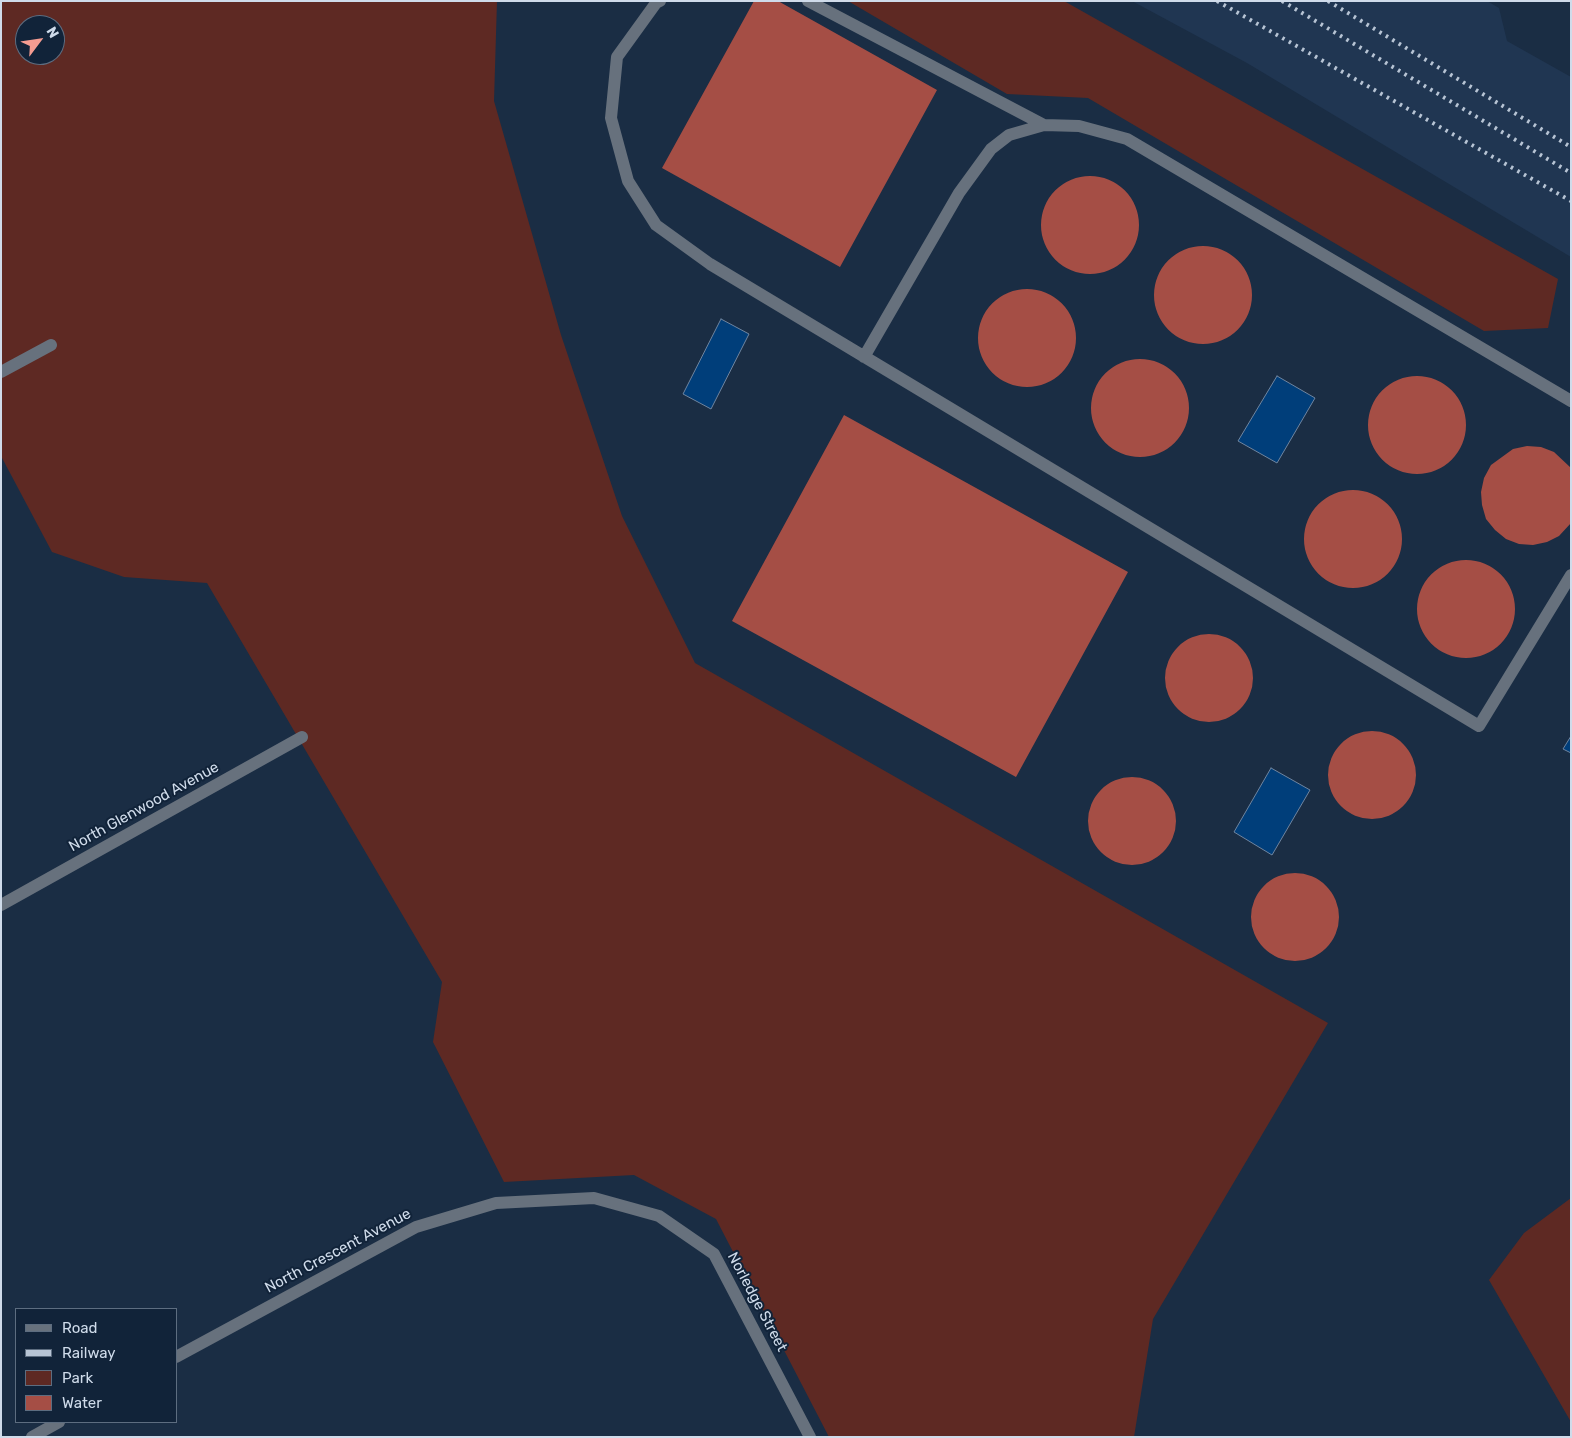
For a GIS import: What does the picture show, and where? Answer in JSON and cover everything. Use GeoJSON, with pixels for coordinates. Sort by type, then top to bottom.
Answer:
{"type":"FeatureCollection","features":[{"type":"Feature","properties":{"kind":"street"},"geometry":{"type":"LineString","coordinates":[[660,1],[656,3],[617,57],[611,118],[628,181],[656,224],[710,264],[1479,726],[1571,575]]}},
{"type":"Feature","properties":{"kind":"street"},"geometry":{"type":"LineString","coordinates":[[808,1],[1044,125]]}},
{"type":"Feature","properties":{"kind":"street"},"geometry":{"type":"LineString","coordinates":[[864,357],[960,193],[991,149],[1009,135],[1044,125],[1079,126],[1127,139],[1571,401]]}},
{"type":"Feature","properties":{"kind":"street"},"geometry":{"type":"LineString","coordinates":[[1,372],[51,345]]}},
{"type":"Feature","properties":{"kind":"street","name":"North Glenwood Avenue"},"geometry":{"type":"LineString","coordinates":[[1,905],[302,737]]}},
{"type":"Feature","properties":{"kind":"street","name":"North Crescent Avenue"},"geometry":{"type":"LineString","coordinates":[[178,1356],[416,1227],[496,1204],[594,1198],[644,1212]]}},
{"type":"Feature","properties":{"kind":"street","name":"Norledge Street"},"geometry":{"type":"LineString","coordinates":[[644,1212],[659,1216],[714,1254],[810,1437]]}},
{"type":"Feature","properties":{"kind":"street"},"geometry":{"type":"LineString","coordinates":[[32,1437],[57,1423]]}},
{"type":"Feature","properties":{"kind":"shaded area"},"geometry":{"type":"Polygon","coordinates":[[[1132,1],[1487,1],[1499,8],[1507,41],[1571,77],[1571,257],[1247,63],[1132,1]]]}},
{"type":"Feature","properties":{"kind":"green space"},"geometry":{"type":"Polygon","coordinates":[[[1,1],[497,1],[494,101],[561,335],[622,516],[695,663],[1328,1023],[1153,1319],[1134,1437],[829,1437],[716,1219],[634,1175],[504,1182],[433,1042],[442,982],[207,583],[124,577],[52,552],[1,456],[1,1]]]}},
{"type":"Feature","properties":{"kind":"green space"},"geometry":{"type":"Polygon","coordinates":[[[848,1],[1064,1],[1558,279],[1548,328],[1484,331],[1088,98],[1007,94],[848,1]]]}},
{"type":"Feature","properties":{"kind":"green space"},"geometry":{"type":"Polygon","coordinates":[[[1571,1198],[1571,1422],[1489,1280],[1524,1233],[1571,1198]]]}},
{"type":"Feature","properties":{"kind":"water"},"geometry":{"type":"Polygon","coordinates":[[[754,1],[778,1],[937,90],[840,267],[662,168],[754,1]]]}},
{"type":"Feature","properties":{"kind":"water"},"geometry":{"type":"Polygon","coordinates":[[[1090,176],[1109,180],[1125,190],[1135,206],[1139,225],[1135,244],[1125,260],[1109,270],[1090,274],[1071,270],[1055,260],[1045,244],[1041,225],[1045,206],[1055,190],[1071,180],[1090,176]]]}},
{"type":"Feature","properties":{"kind":"water"},"geometry":{"type":"Polygon","coordinates":[[[1203,246],[1222,250],[1238,260],[1248,276],[1252,295],[1248,314],[1238,330],[1222,340],[1203,344],[1184,340],[1168,330],[1158,314],[1154,295],[1158,276],[1168,260],[1184,250],[1203,246]]]}},
{"type":"Feature","properties":{"kind":"water"},"geometry":{"type":"Polygon","coordinates":[[[1027,289],[1046,293],[1062,303],[1072,319],[1076,338],[1072,357],[1062,373],[1046,383],[1027,387],[1008,383],[992,373],[982,357],[978,338],[982,319],[992,303],[1008,293],[1027,289]]]}},
{"type":"Feature","properties":{"kind":"water"},"geometry":{"type":"Polygon","coordinates":[[[1140,359],[1159,363],[1175,373],[1185,389],[1189,408],[1185,427],[1175,443],[1159,453],[1140,457],[1121,453],[1105,443],[1095,427],[1091,408],[1095,389],[1105,373],[1121,363],[1140,359]]]}},
{"type":"Feature","properties":{"kind":"water"},"geometry":{"type":"Polygon","coordinates":[[[1417,376],[1436,380],[1452,390],[1462,406],[1466,425],[1462,444],[1452,460],[1436,470],[1417,474],[1398,470],[1382,460],[1372,444],[1368,425],[1372,406],[1382,390],[1398,380],[1417,376]]]}},
{"type":"Feature","properties":{"kind":"water"},"geometry":{"type":"Polygon","coordinates":[[[844,415],[1128,572],[1016,777],[732,621],[844,415]]]}},
{"type":"Feature","properties":{"kind":"water"},"geometry":{"type":"Polygon","coordinates":[[[1527,446],[1541,447],[1554,452],[1571,468],[1571,523],[1559,536],[1547,542],[1533,545],[1519,544],[1506,539],[1495,530],[1486,519],[1481,492],[1484,478],[1491,465],[1513,449],[1527,446]]]}},
{"type":"Feature","properties":{"kind":"water"},"geometry":{"type":"Polygon","coordinates":[[[1353,490],[1372,494],[1388,504],[1398,520],[1402,539],[1398,558],[1388,574],[1372,584],[1353,588],[1334,584],[1318,574],[1308,558],[1304,539],[1308,520],[1318,504],[1334,494],[1353,490]]]}},
{"type":"Feature","properties":{"kind":"water"},"geometry":{"type":"Polygon","coordinates":[[[1466,560],[1485,564],[1501,574],[1511,590],[1515,609],[1511,628],[1501,644],[1485,654],[1466,658],[1447,654],[1431,644],[1421,628],[1417,609],[1421,590],[1431,574],[1447,564],[1466,560]]]}},
{"type":"Feature","properties":{"kind":"water"},"geometry":{"type":"Polygon","coordinates":[[[1200,634],[1218,634],[1234,641],[1246,653],[1253,669],[1253,687],[1246,703],[1234,715],[1218,722],[1200,722],[1184,715],[1172,703],[1165,687],[1165,669],[1172,653],[1184,641],[1200,634]]]}},
{"type":"Feature","properties":{"kind":"water"},"geometry":{"type":"Polygon","coordinates":[[[1363,731],[1381,731],[1397,738],[1409,750],[1416,766],[1416,784],[1409,800],[1397,812],[1381,819],[1363,819],[1347,812],[1335,800],[1328,784],[1328,766],[1335,750],[1347,738],[1363,731]]]}},
{"type":"Feature","properties":{"kind":"water"},"geometry":{"type":"Polygon","coordinates":[[[1123,777],[1141,777],[1157,784],[1169,796],[1176,812],[1176,830],[1169,846],[1157,858],[1141,865],[1123,865],[1107,858],[1095,846],[1088,830],[1088,812],[1095,796],[1107,784],[1123,777]]]}},
{"type":"Feature","properties":{"kind":"water"},"geometry":{"type":"Polygon","coordinates":[[[1286,873],[1304,873],[1320,880],[1332,892],[1339,908],[1339,926],[1332,942],[1320,954],[1304,961],[1286,961],[1270,954],[1258,942],[1251,926],[1251,908],[1258,892],[1270,880],[1286,873]]]}},
{"type":"Feature","properties":{"kind":"building"},"geometry":{"type":"Polygon","coordinates":[[[721,319],[749,334],[711,409],[683,394],[721,319]]]}},
{"type":"Feature","properties":{"kind":"building"},"geometry":{"type":"Polygon","coordinates":[[[1277,376],[1315,398],[1277,463],[1238,441],[1277,376]]]}},
{"type":"Feature","properties":{"kind":"building"},"geometry":{"type":"Polygon","coordinates":[[[1571,736],[1571,753],[1563,749],[1571,736]]]}},
{"type":"Feature","properties":{"kind":"building"},"geometry":{"type":"Polygon","coordinates":[[[1271,768],[1310,790],[1272,855],[1234,832],[1271,768]]]}},
{"type":"Feature","properties":{"kind":"railway"},"geometry":{"type":"LineString","coordinates":[[1217,1],[1571,201]]}},
{"type":"Feature","properties":{"kind":"railway"},"geometry":{"type":"LineString","coordinates":[[1282,1],[1571,173]]}},
{"type":"Feature","properties":{"kind":"railway"},"geometry":{"type":"LineString","coordinates":[[1328,1],[1571,147]]}}]}
